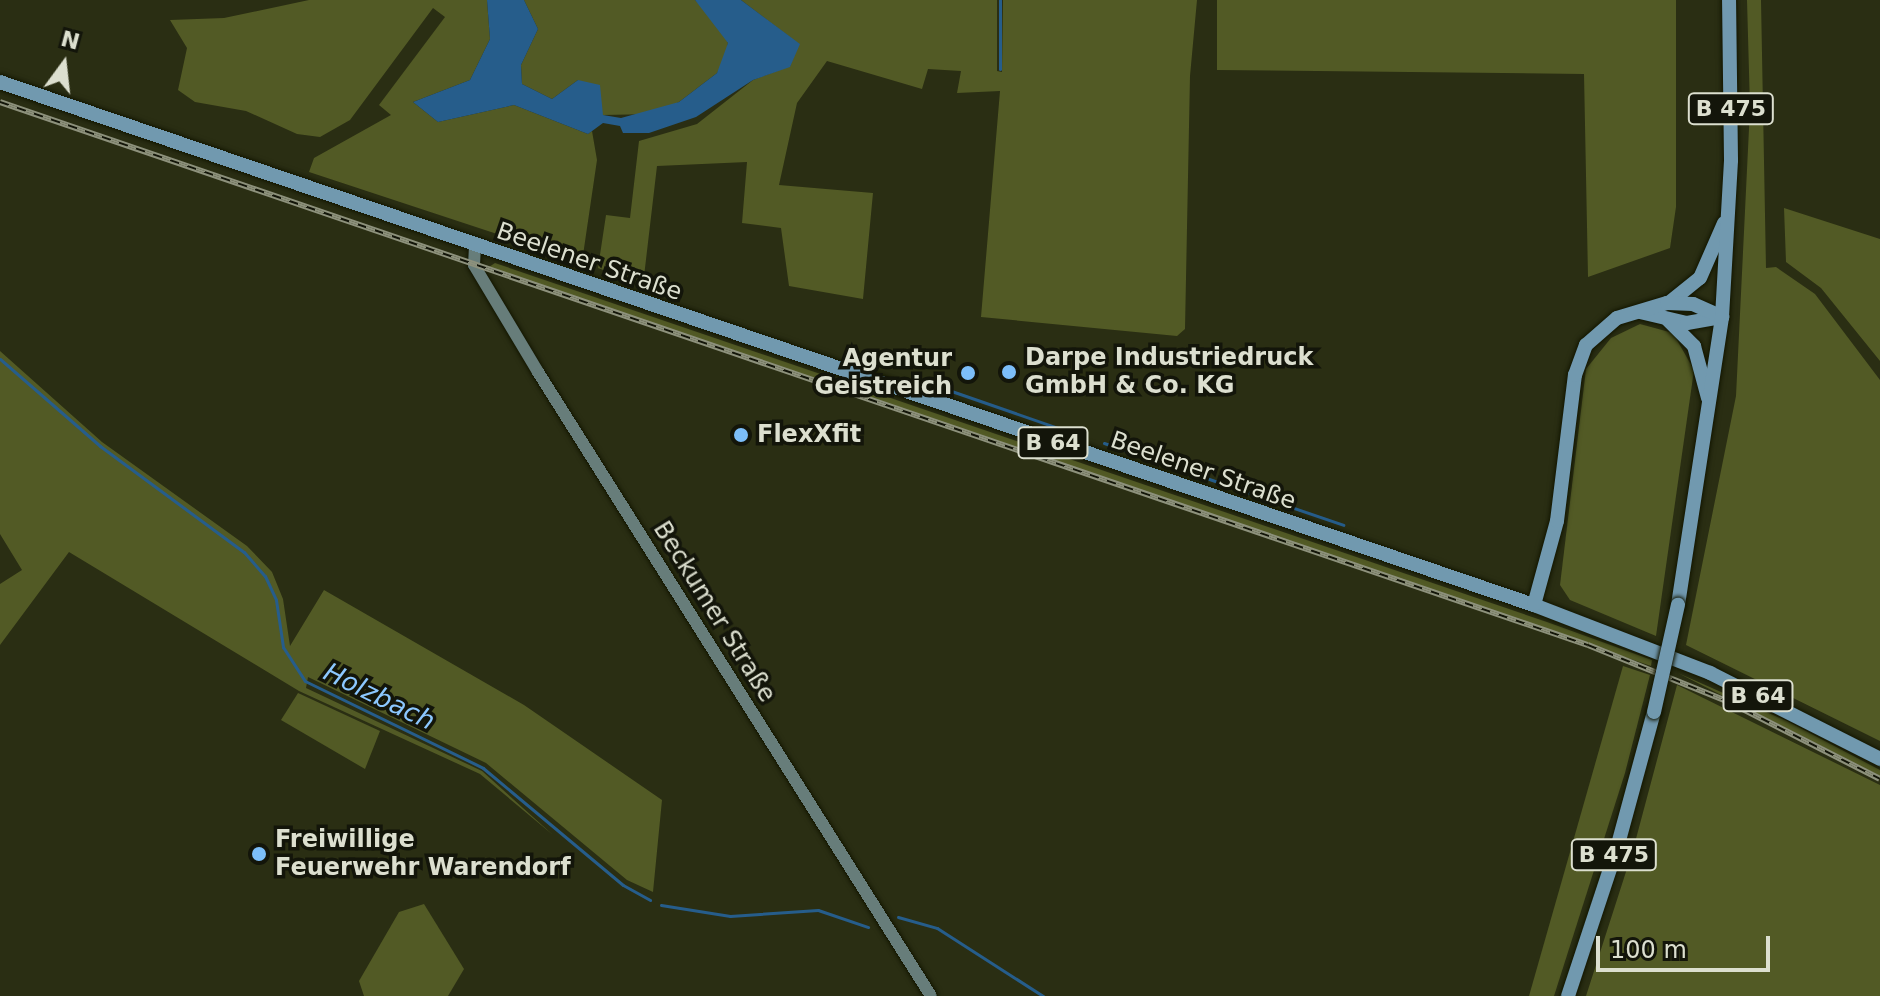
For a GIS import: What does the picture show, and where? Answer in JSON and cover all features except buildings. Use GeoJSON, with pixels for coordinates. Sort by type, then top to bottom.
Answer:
{"type":"FeatureCollection","features":[{"type":"Feature","properties":{"kind":"main road","name":"B 475"},"geometry":{"type":"LineString","coordinates":[[1568,996],[1617,848],[1654,712],[1678,605],[1711,416],[1729,211],[1729,0]]}},
{"type":"Feature","properties":{"kind":"main road","name":"Beelener Straße"},"geometry":{"type":"LineString","coordinates":[[0,82],[1534,605],[1710,673],[1880,759]]}},
{"type":"Feature","properties":{"kind":"main road"},"geometry":{"type":"LineString","coordinates":[[1667,303],[1700,278],[1729,211]]}},
{"type":"Feature","properties":{"kind":"main road"},"geometry":{"type":"LineString","coordinates":[[1534,605],[1561,499],[1577,364],[1600,329],[1636,312],[1667,303],[1693,304],[1722,317]]}},
{"type":"Feature","properties":{"kind":"main road"},"geometry":{"type":"LineString","coordinates":[[1636,312],[1696,323],[1722,317]]}},
{"type":"Feature","properties":{"kind":"main road"},"geometry":{"type":"LineString","coordinates":[[1668,320],[1699,356],[1711,416]]}},
{"type":"Feature","properties":{"kind":"street","name":"Beckumer Straße"},"geometry":{"type":"LineString","coordinates":[[475,246],[474,265],[530,359],[931,996]]}},
{"type":"Feature","properties":{"kind":"green space"},"geometry":{"type":"Polygon","coordinates":[[[309,0],[487,0],[490,39],[470,80],[413,102],[438,122],[514,105],[588,134],[592,131],[597,160],[582,262],[309,172],[314,158],[391,115],[379,105],[445,17],[433,8],[350,120],[320,137],[297,134],[246,111],[195,102],[178,90],[187,48],[170,20],[224,18],[309,0]]]}},
{"type":"Feature","properties":{"kind":"green space"},"geometry":{"type":"Polygon","coordinates":[[[524,0],[695,0],[719,26],[728,43],[725,59],[717,73],[679,102],[654,114],[603,115],[578,80],[552,99],[522,84],[521,65],[538,29],[524,0]]]}},
{"type":"Feature","properties":{"kind":"green space"},"geometry":{"type":"Polygon","coordinates":[[[741,0],[997,0],[997,71],[1002,72],[1003,0],[1197,0],[1190,76],[1185,329],[1177,336],[981,317],[1000,91],[957,93],[961,71],[928,69],[922,89],[827,61],[797,103],[779,185],[873,193],[863,299],[789,286],[781,228],[742,223],[747,162],[657,166],[643,285],[598,268],[606,215],[630,218],[639,141],[697,124],[753,80],[790,66],[799,44],[741,0]]]}},
{"type":"Feature","properties":{"kind":"green space"},"geometry":{"type":"Polygon","coordinates":[[[1217,0],[1676,0],[1676,207],[1670,248],[1588,277],[1584,74],[1217,70],[1217,0]]]}},
{"type":"Feature","properties":{"kind":"green space"},"geometry":{"type":"Polygon","coordinates":[[[1747,0],[1761,0],[1766,268],[1776,267],[1815,294],[1880,380],[1880,741],[1686,645],[1736,396],[1750,108],[1747,0]]]}},
{"type":"Feature","properties":{"kind":"green space"},"geometry":{"type":"Polygon","coordinates":[[[1784,208],[1880,239],[1880,361],[1821,288],[1786,262],[1784,208]]]}},
{"type":"Feature","properties":{"kind":"green space"},"geometry":{"type":"Polygon","coordinates":[[[495,263],[1547,622],[1652,660],[1651,666],[489,267],[495,263]]]}},
{"type":"Feature","properties":{"kind":"green space"},"geometry":{"type":"Polygon","coordinates":[[[1640,324],[1673,333],[1694,370],[1656,636],[1570,600],[1560,585],[1586,369],[1611,338],[1640,324]]]}},
{"type":"Feature","properties":{"kind":"green space"},"geometry":{"type":"Polygon","coordinates":[[[0,351],[102,442],[247,546],[272,572],[283,599],[290,646],[324,590],[524,705],[662,800],[653,892],[627,880],[486,763],[308,677],[306,688],[482,771],[553,835],[480,774],[299,691],[69,552],[0,645],[0,584],[22,570],[0,534],[0,351]]]}},
{"type":"Feature","properties":{"kind":"green space"},"geometry":{"type":"Polygon","coordinates":[[[1623,666],[1650,675],[1625,773],[1554,996],[1529,996],[1623,666]]]}},
{"type":"Feature","properties":{"kind":"green space"},"geometry":{"type":"Polygon","coordinates":[[[1678,673],[1787,721],[1880,770],[1880,776],[1678,673]]]}},
{"type":"Feature","properties":{"kind":"green space"},"geometry":{"type":"Polygon","coordinates":[[[1677,685],[1880,785],[1880,996],[1586,996],[1633,850],[1677,685]]]}},
{"type":"Feature","properties":{"kind":"green space"},"geometry":{"type":"Polygon","coordinates":[[[298,693],[380,731],[365,769],[281,720],[298,693]]]}},
{"type":"Feature","properties":{"kind":"green space"},"geometry":{"type":"Polygon","coordinates":[[[424,904],[464,969],[448,996],[364,996],[359,981],[399,912],[424,904]]]}},
{"type":"Feature","properties":{"kind":"water"},"geometry":{"type":"Polygon","coordinates":[[[487,0],[524,0],[538,29],[521,65],[522,84],[552,99],[578,80],[600,85],[603,115],[621,118],[679,102],[717,73],[728,43],[695,0],[741,0],[800,44],[790,67],[753,80],[696,117],[649,133],[623,133],[620,126],[603,123],[588,134],[514,105],[438,122],[413,102],[470,80],[490,39],[487,0]]]}},
{"type":"Feature","properties":{"kind":"waterway"},"geometry":{"type":"LineString","coordinates":[[1000,0],[1000,69]]}},
{"type":"Feature","properties":{"kind":"waterway","name":"Holzbach"},"geometry":{"type":"LineString","coordinates":[[0,359],[100,446],[244,552],[265,576],[276,600],[283,647],[305,681],[483,768],[623,885],[650,900]]}},
{"type":"Feature","properties":{"kind":"waterway"},"geometry":{"type":"LineString","coordinates":[[934,385],[1081,436]]}},
{"type":"Feature","properties":{"kind":"waterway"},"geometry":{"type":"LineString","coordinates":[[1104,443],[1343,525]]}},
{"type":"Feature","properties":{"kind":"waterway","name":"Holzbach"},"geometry":{"type":"LineString","coordinates":[[661,905],[730,916],[818,910],[868,927]]}},
{"type":"Feature","properties":{"kind":"waterway","name":"Holzbach"},"geometry":{"type":"LineString","coordinates":[[898,917],[937,928],[1043,996]]}},
{"type":"Feature","properties":{"kind":"railway"},"geometry":{"type":"LineString","coordinates":[[0,102],[1588,645],[1729,702],[1880,779]]}},
{"type":"Feature","properties":{"kind":"place","name":"Darpe Industriedruck GmbH & Co. KG"},"geometry":{"type":"Point","coordinates":[1009,372]}},
{"type":"Feature","properties":{"kind":"place","name":"Agentur Geistreich"},"geometry":{"type":"Point","coordinates":[968,373]}},
{"type":"Feature","properties":{"kind":"place","name":"FlexXfit"},"geometry":{"type":"Point","coordinates":[741,435]}},
{"type":"Feature","properties":{"kind":"place","name":"Freiwillige Feuerwehr Warendorf"},"geometry":{"type":"Point","coordinates":[259,854]}}]}
